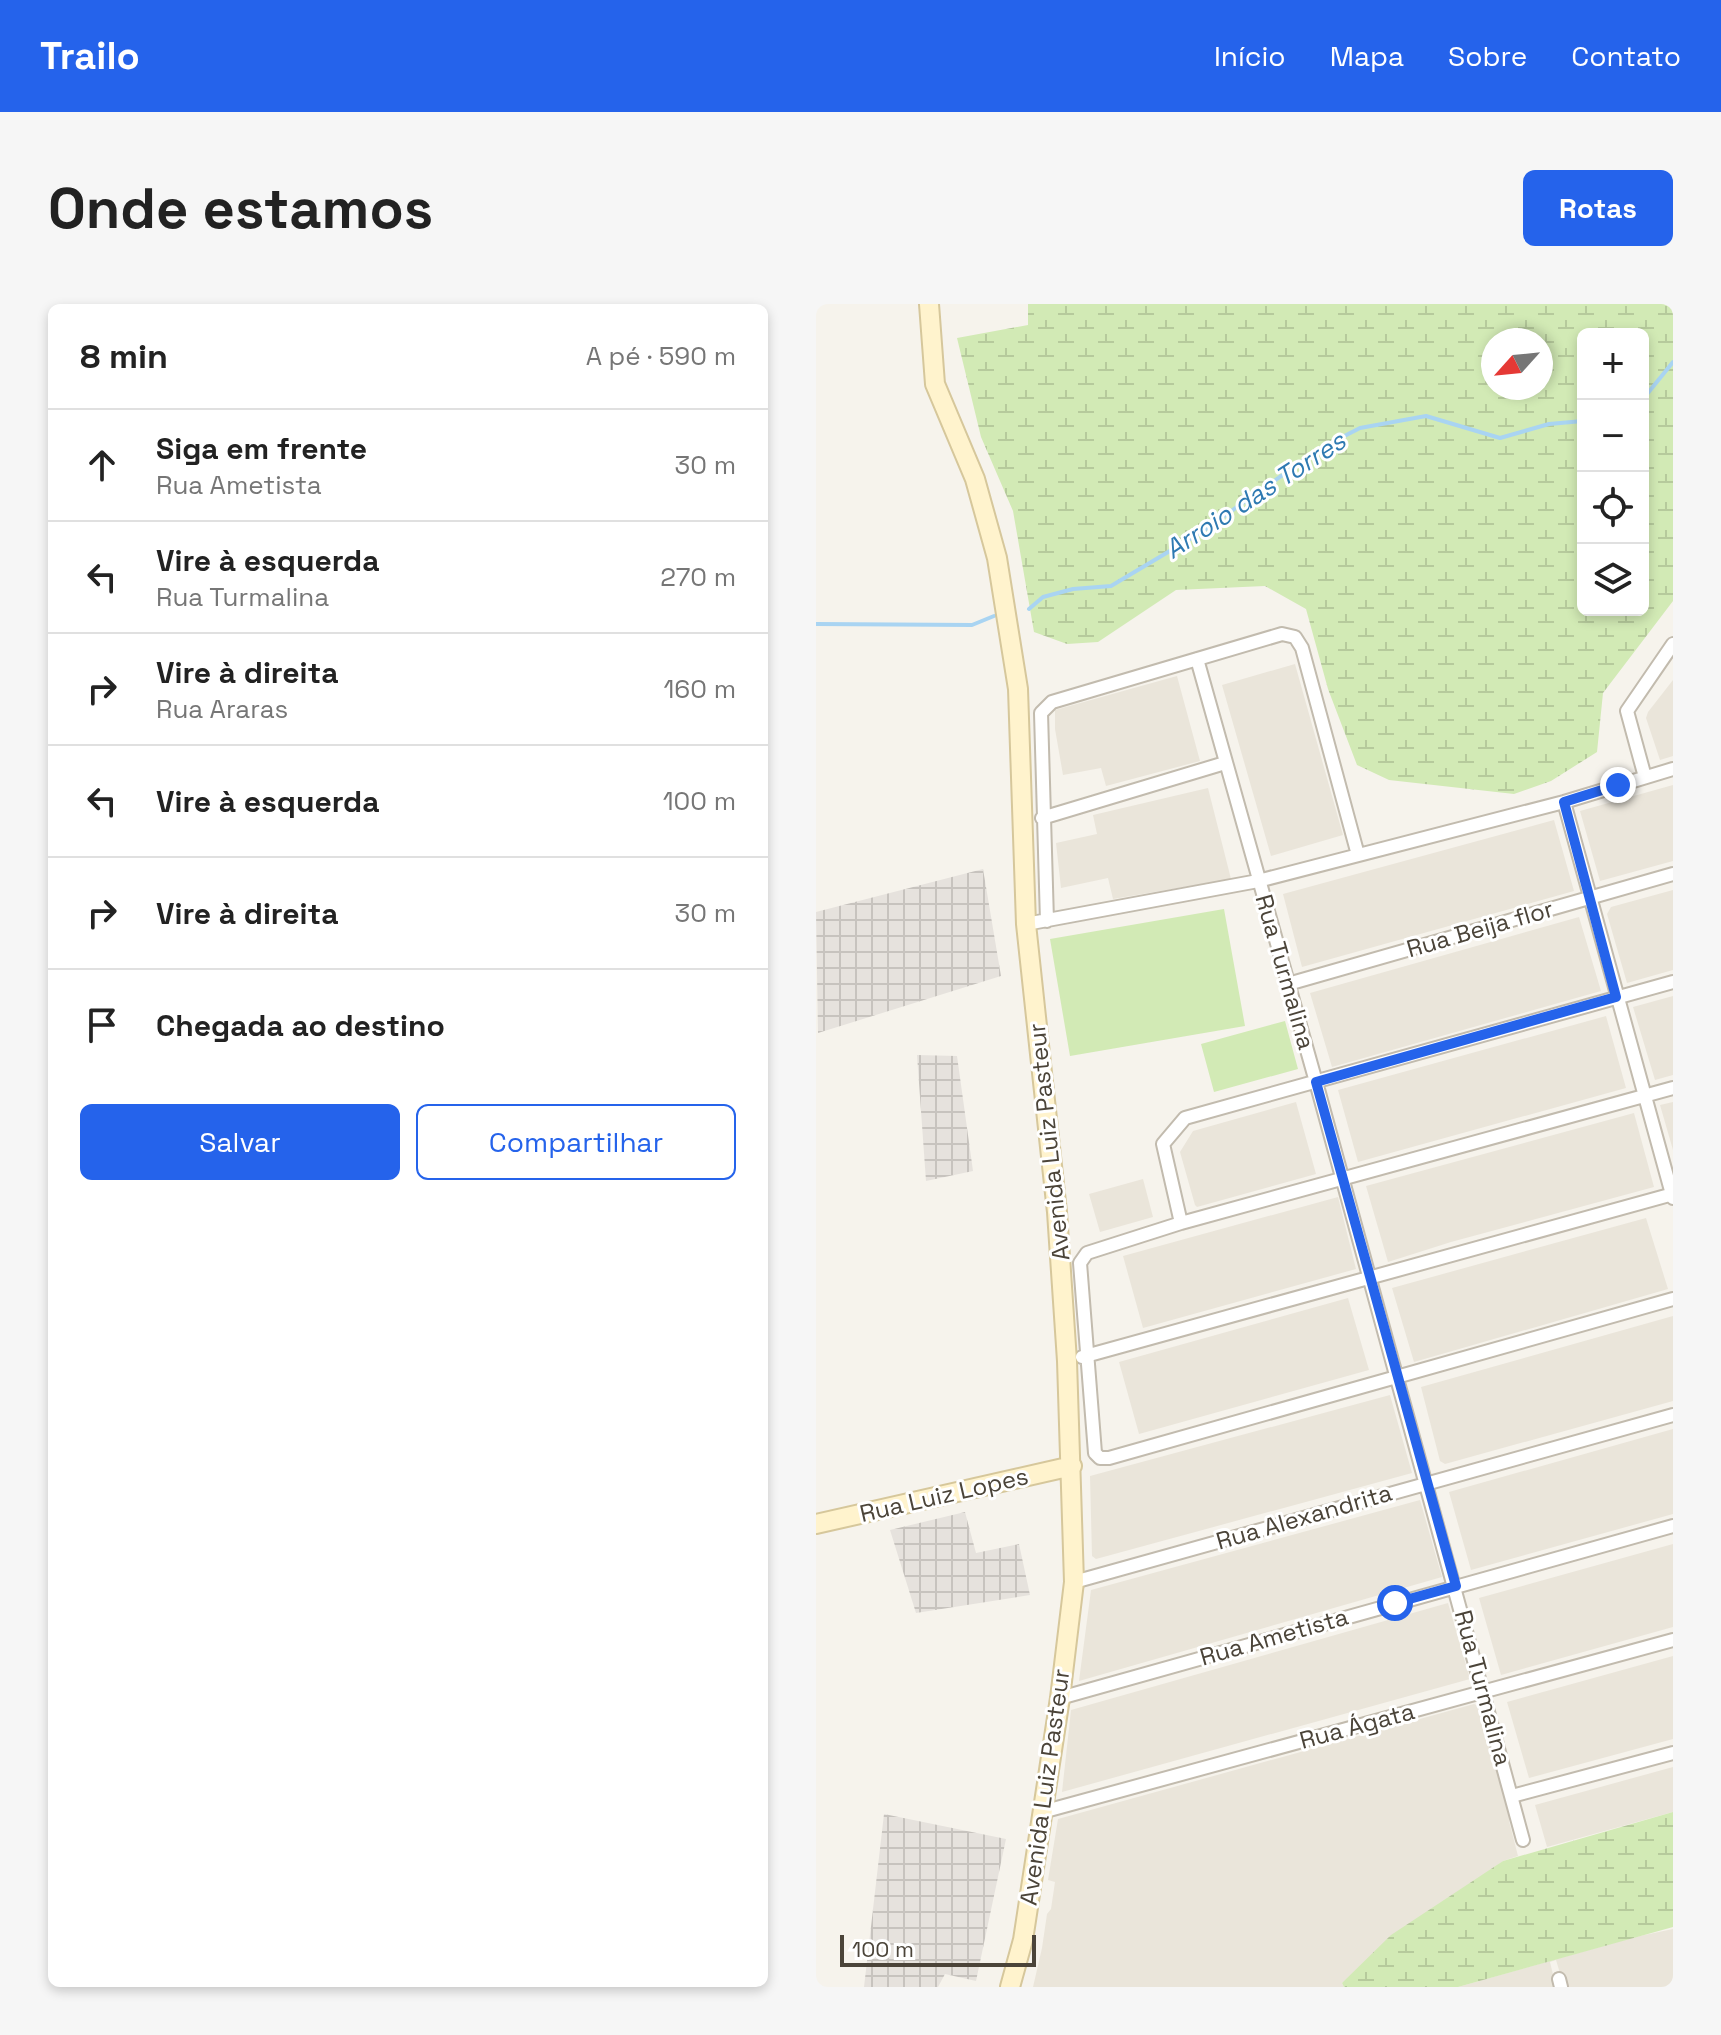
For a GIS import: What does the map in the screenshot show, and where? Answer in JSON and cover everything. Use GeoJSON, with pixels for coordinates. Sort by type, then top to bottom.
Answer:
{"type":"FeatureCollection","features":[{"type":"Feature","properties":{"kind":"main road","name":"Avenida Luiz Pasteur"},"geometry":{"type":"LineString","coordinates":[[929,304],[935,384],[975,479],[997,558],[1018,689],[1026,924],[1057,1212],[1067,1361],[1074,1582],[1060,1698],[1023,1940],[1010,1987]]}},
{"type":"Feature","properties":{"kind":"main road","name":"Rua Luiz Lopes"},"geometry":{"type":"LineString","coordinates":[[816,1524],[1072,1466]]}},
{"type":"Feature","properties":{"kind":"street"},"geometry":{"type":"LineString","coordinates":[[1047,921],[1041,713],[1052,702],[1282,634],[1295,637],[1302,648],[1358,855]]}},
{"type":"Feature","properties":{"kind":"street"},"geometry":{"type":"LineString","coordinates":[[1645,777],[1627,711],[1668,658],[1673,644]]}},
{"type":"Feature","properties":{"kind":"street","name":"Rua Turmalina"},"geometry":{"type":"LineString","coordinates":[[1197,659],[1456,1586],[1523,1840]]}},
{"type":"Feature","properties":{"kind":"street"},"geometry":{"type":"LineString","coordinates":[[1042,818],[1225,763]]}},
{"type":"Feature","properties":{"kind":"street"},"geometry":{"type":"LineString","coordinates":[[1026,924],[1258,881],[1564,802],[1673,769]]}},
{"type":"Feature","properties":{"kind":"street"},"geometry":{"type":"LineString","coordinates":[[1067,1361],[1673,1196],[1588,898],[1564,802]]}},
{"type":"Feature","properties":{"kind":"street","name":"Rua Beija flor"},"geometry":{"type":"LineString","coordinates":[[1288,984],[1673,874]]}},
{"type":"Feature","properties":{"kind":"street"},"geometry":{"type":"LineString","coordinates":[[1181,1223],[1163,1144],[1185,1118],[1673,982]]}},
{"type":"Feature","properties":{"kind":"street"},"geometry":{"type":"LineString","coordinates":[[1673,1088],[1181,1223],[1087,1253],[1080,1263],[1095,1453],[1100,1458],[1124,1453],[1673,1299]]}},
{"type":"Feature","properties":{"kind":"street","name":"Rua Alexandrita"},"geometry":{"type":"LineString","coordinates":[[1074,1582],[1673,1415]]}},
{"type":"Feature","properties":{"kind":"street","name":"Rua Ametista"},"geometry":{"type":"LineString","coordinates":[[1060,1698],[1673,1526]]}},
{"type":"Feature","properties":{"kind":"street","name":"Rua Ágata"},"geometry":{"type":"LineString","coordinates":[[1042,1812],[1673,1640]]}},
{"type":"Feature","properties":{"kind":"street"},"geometry":{"type":"LineString","coordinates":[[1512,1796],[1673,1753]]}},
{"type":"Feature","properties":{"kind":"shaded area"},"geometry":{"type":"Polygon","coordinates":[[[1295,664],[1343,835],[1271,856],[1222,685],[1295,664]]]}},
{"type":"Feature","properties":{"kind":"shaded area"},"geometry":{"type":"Polygon","coordinates":[[[1177,676],[1200,761],[1106,786],[1101,768],[1063,775],[1055,710],[1177,676]]]}},
{"type":"Feature","properties":{"kind":"shaded area"},"geometry":{"type":"Polygon","coordinates":[[[1673,680],[1673,756],[1660,760],[1646,718],[1673,680]]]}},
{"type":"Feature","properties":{"kind":"shaded area"},"geometry":{"type":"Polygon","coordinates":[[[1673,785],[1673,861],[1600,881],[1580,811],[1673,785]]]}},
{"type":"Feature","properties":{"kind":"shaded area"},"geometry":{"type":"Polygon","coordinates":[[[1208,788],[1231,879],[1113,899],[1108,878],[1061,888],[1056,843],[1097,834],[1093,815],[1208,788]]]}},
{"type":"Feature","properties":{"kind":"shaded area"},"geometry":{"type":"Polygon","coordinates":[[[1554,820],[1574,891],[1302,967],[1283,894],[1554,820]]]}},
{"type":"Feature","properties":{"kind":"shaded area"},"geometry":{"type":"Polygon","coordinates":[[[983,869],[1001,976],[818,1033],[816,912],[983,869]]]}},
{"type":"Feature","properties":{"kind":"shaded area"},"geometry":{"type":"Polygon","coordinates":[[[1673,890],[1673,970],[1627,983],[1607,914],[1611,907],[1673,890]]]}},
{"type":"Feature","properties":{"kind":"shaded area"},"geometry":{"type":"Polygon","coordinates":[[[1579,917],[1601,991],[1332,1067],[1310,993],[1579,917]]]}},
{"type":"Feature","properties":{"kind":"shaded area"},"geometry":{"type":"Polygon","coordinates":[[[1673,996],[1673,1075],[1655,1080],[1633,1007],[1673,996]]]}},
{"type":"Feature","properties":{"kind":"shaded area"},"geometry":{"type":"Polygon","coordinates":[[[1606,1016],[1626,1088],[1358,1162],[1338,1090],[1606,1016]]]}},
{"type":"Feature","properties":{"kind":"shaded area"},"geometry":{"type":"Polygon","coordinates":[[[917,1055],[957,1056],[973,1171],[926,1181],[917,1055]]]}},
{"type":"Feature","properties":{"kind":"shaded area"},"geometry":{"type":"Polygon","coordinates":[[[1296,1102],[1316,1174],[1197,1207],[1180,1152],[1193,1131],[1296,1102]]]}},
{"type":"Feature","properties":{"kind":"shaded area"},"geometry":{"type":"Polygon","coordinates":[[[1673,1102],[1673,1150],[1660,1105],[1673,1102]]]}},
{"type":"Feature","properties":{"kind":"shaded area"},"geometry":{"type":"Polygon","coordinates":[[[1634,1113],[1654,1187],[1388,1262],[1366,1186],[1634,1113]]]}},
{"type":"Feature","properties":{"kind":"shaded area"},"geometry":{"type":"Polygon","coordinates":[[[1143,1179],[1153,1217],[1100,1232],[1089,1194],[1143,1179]]]}},
{"type":"Feature","properties":{"kind":"shaded area"},"geometry":{"type":"Polygon","coordinates":[[[1338,1197],[1356,1269],[1143,1328],[1123,1256],[1338,1197]]]}},
{"type":"Feature","properties":{"kind":"shaded area"},"geometry":{"type":"Polygon","coordinates":[[[1646,1218],[1668,1289],[1414,1362],[1392,1288],[1646,1218]]]}},
{"type":"Feature","properties":{"kind":"shaded area"},"geometry":{"type":"Polygon","coordinates":[[[1348,1298],[1369,1370],[1139,1434],[1119,1362],[1348,1298]]]}},
{"type":"Feature","properties":{"kind":"shaded area"},"geometry":{"type":"Polygon","coordinates":[[[1673,1316],[1673,1401],[1445,1464],[1440,1461],[1421,1387],[1673,1316]]]}},
{"type":"Feature","properties":{"kind":"shaded area"},"geometry":{"type":"Polygon","coordinates":[[[1390,1395],[1412,1473],[1096,1559],[1092,1556],[1090,1476],[1390,1395]]]}},
{"type":"Feature","properties":{"kind":"shaded area"},"geometry":{"type":"Polygon","coordinates":[[[1673,1429],[1673,1514],[1471,1570],[1449,1492],[1673,1429]]]}},
{"type":"Feature","properties":{"kind":"shaded area"},"geometry":{"type":"Polygon","coordinates":[[[1420,1500],[1442,1577],[1079,1681],[1091,1590],[1420,1500]]]}},
{"type":"Feature","properties":{"kind":"shaded area"},"geometry":{"type":"Polygon","coordinates":[[[965,1512],[976,1553],[1019,1544],[1030,1595],[916,1613],[890,1530],[965,1512]]]}},
{"type":"Feature","properties":{"kind":"shaded area"},"geometry":{"type":"Polygon","coordinates":[[[1673,1544],[1673,1627],[1501,1675],[1479,1598],[1673,1544]]]}},
{"type":"Feature","properties":{"kind":"shaded area"},"geometry":{"type":"Polygon","coordinates":[[[1448,1603],[1470,1679],[1062,1792],[1071,1710],[1448,1603]]]}},
{"type":"Feature","properties":{"kind":"shaded area"},"geometry":{"type":"Polygon","coordinates":[[[1673,1656],[1673,1739],[1529,1778],[1507,1702],[1673,1656]]]}},
{"type":"Feature","properties":{"kind":"shaded area"},"geometry":{"type":"Polygon","coordinates":[[[1474,1704],[1483,1708],[1511,1813],[1509,1821],[1518,1856],[1503,1861],[1342,1983],[1344,1987],[1033,1987],[1047,1914],[1051,1909],[1055,1882],[1048,1880],[1058,1819],[1474,1704]]]}},
{"type":"Feature","properties":{"kind":"shaded area"},"geometry":{"type":"Polygon","coordinates":[[[1673,1767],[1673,1812],[1547,1847],[1535,1805],[1673,1767]]]}},
{"type":"Feature","properties":{"kind":"shaded area"},"geometry":{"type":"Polygon","coordinates":[[[884,1814],[1006,1839],[976,1981],[945,1974],[938,1987],[864,1987],[884,1814]]]}},
{"type":"Feature","properties":{"kind":"shaded area"},"geometry":{"type":"Polygon","coordinates":[[[1673,1929],[1673,1987],[1564,1987],[1556,1960],[1550,1962],[1556,1987],[1458,1987],[1635,1937],[1673,1929]]]}},
{"type":"Feature","properties":{"kind":"green space"},"geometry":{"type":"Polygon","coordinates":[[[1028,304],[1673,304],[1673,601],[1603,693],[1597,752],[1551,781],[1514,794],[1389,780],[1357,765],[1328,689],[1306,609],[1265,586],[1176,590],[1098,642],[1067,644],[1034,632],[1013,511],[981,437],[957,338],[1028,325],[1028,304]]]}},
{"type":"Feature","properties":{"kind":"green space"},"geometry":{"type":"Polygon","coordinates":[[[1224,909],[1245,1026],[1070,1056],[1050,939],[1224,909]]]}},
{"type":"Feature","properties":{"kind":"green space"},"geometry":{"type":"Polygon","coordinates":[[[1285,1021],[1298,1069],[1214,1092],[1201,1044],[1285,1021]]]}},
{"type":"Feature","properties":{"kind":"green space"},"geometry":{"type":"Polygon","coordinates":[[[1673,1812],[1673,1927],[1458,1987],[1344,1987],[1342,1983],[1391,1935],[1503,1861],[1673,1812]]]}},
{"type":"Feature","properties":{"kind":"waterway","name":"Arroio das Torres"},"geometry":{"type":"LineString","coordinates":[[1649,392],[1673,362]]}},
{"type":"Feature","properties":{"kind":"waterway","name":"Arroio das Torres"},"geometry":{"type":"LineString","coordinates":[[1029,609],[1043,597],[1073,589],[1111,586],[1200,533],[1321,448],[1360,428],[1426,416],[1500,438],[1549,424],[1577,422]]}},
{"type":"Feature","properties":{"kind":"waterway","name":"Arroio das Torres"},"geometry":{"type":"LineString","coordinates":[[816,624],[972,625],[994,616]]}},
{"type":"Feature","properties":{"kind":"route"},"geometry":{"type":"LineString","coordinates":[[1395,1603],[1456,1586],[1316,1082],[1616,997],[1564,802],[1618,785]]}}]}
